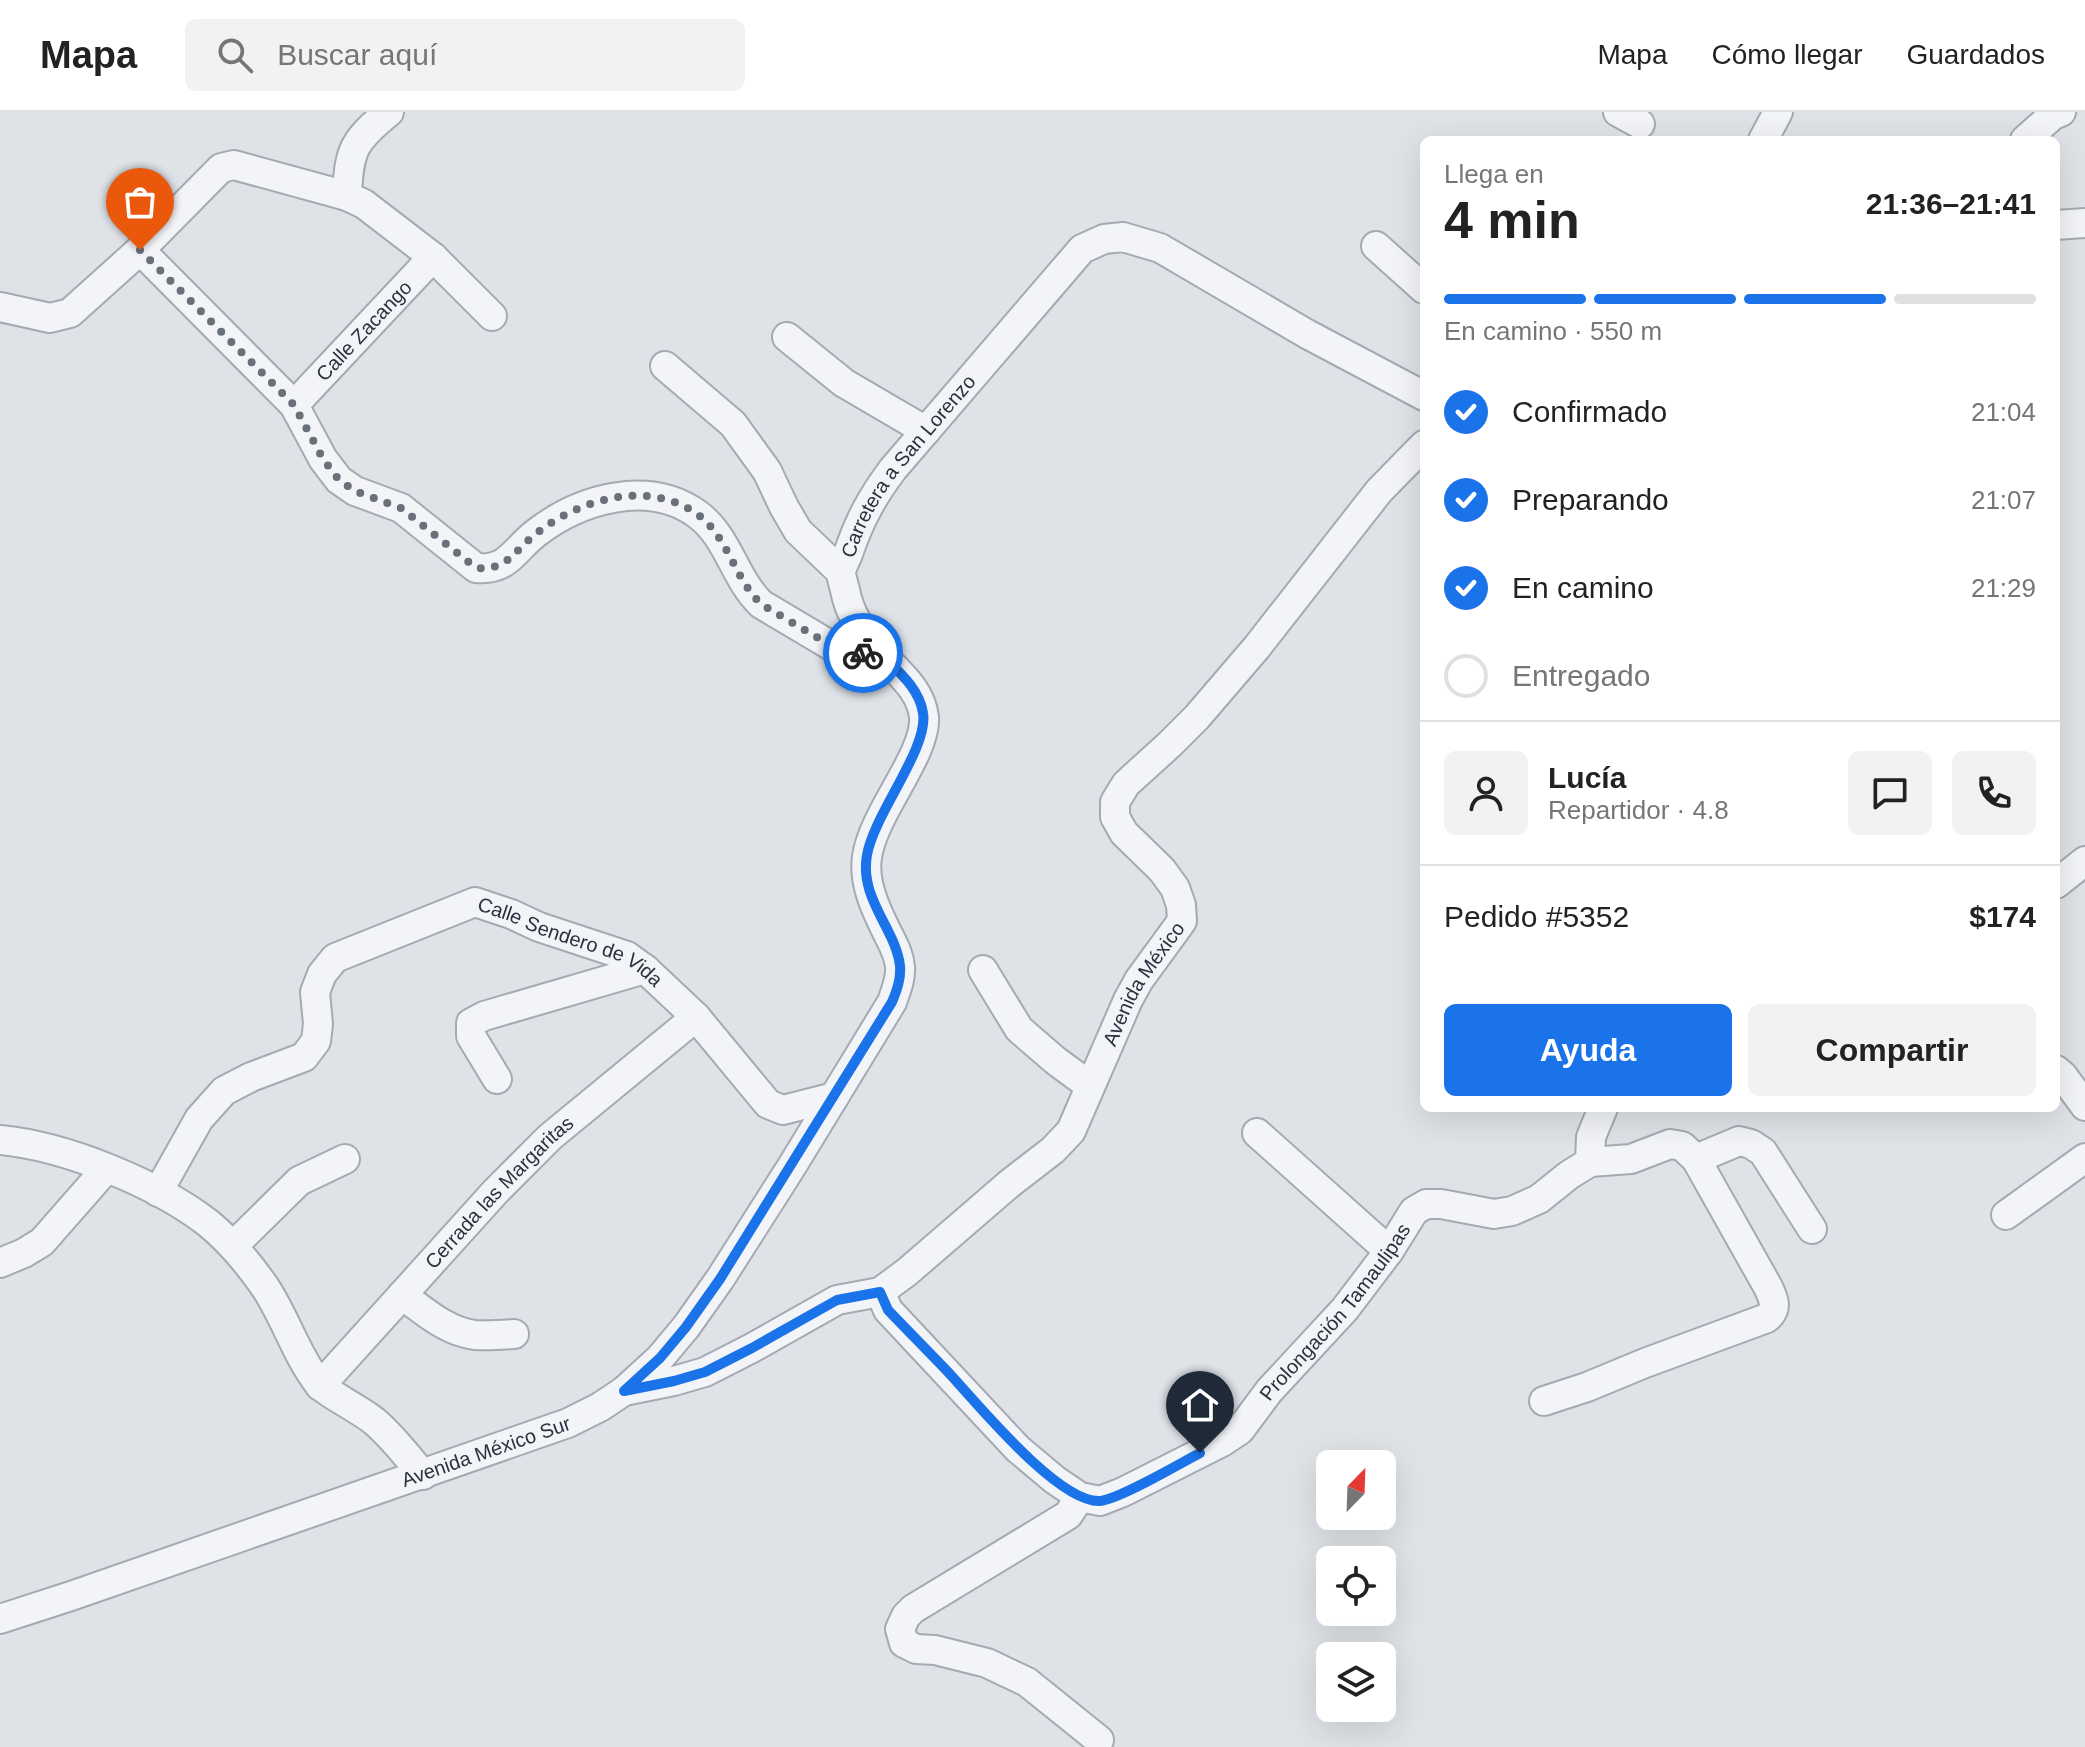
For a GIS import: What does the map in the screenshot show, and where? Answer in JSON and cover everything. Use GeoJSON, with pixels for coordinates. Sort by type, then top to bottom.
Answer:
{"type":"FeatureCollection","features":[{"type":"Feature","properties":{"kind":"street"},"geometry":{"type":"LineString","coordinates":[[347,196],[351,153],[370,128],[389,112]]}},
{"type":"Feature","properties":{"kind":"street"},"geometry":{"type":"LineString","coordinates":[[2029,136],[2053,115],[2061,112]]}},
{"type":"Feature","properties":{"kind":"street"},"geometry":{"type":"LineString","coordinates":[[0,307],[50,318],[70,313],[140,250],[221,168],[234,165],[347,196],[364,204],[433,257],[492,316]]}},
{"type":"Feature","properties":{"kind":"street"},"geometry":{"type":"LineString","coordinates":[[2060,225],[2085,223]]}},
{"type":"Feature","properties":{"kind":"street","name":"Carretera a San Lorenzo"},"geometry":{"type":"LineString","coordinates":[[834,1097],[892,1002],[899,983],[897,953],[870,890],[866,874],[867,856],[874,829],[924,729],[924,715],[917,693],[860,629],[849,607],[841,572],[857,527],[874,494],[926,431],[1082,249],[1104,239],[1123,237],[1160,248],[1307,334],[1420,394]]}},
{"type":"Feature","properties":{"kind":"street"},"geometry":{"type":"LineString","coordinates":[[1376,246],[1420,285]]}},
{"type":"Feature","properties":{"kind":"street"},"geometry":{"type":"LineString","coordinates":[[140,250],[294,405],[323,459],[339,480],[355,491],[401,508],[476,568],[502,565],[555,520],[592,502],[642,495],[665,499],[699,515],[714,531],[741,579],[761,604],[835,648],[853,655],[877,650]]}},
{"type":"Feature","properties":{"kind":"street","name":"Calle Zacango"},"geometry":{"type":"LineString","coordinates":[[294,405],[433,257]]}},
{"type":"Feature","properties":{"kind":"street"},"geometry":{"type":"LineString","coordinates":[[787,337],[844,383],[926,431]]}},
{"type":"Feature","properties":{"kind":"street"},"geometry":{"type":"LineString","coordinates":[[665,366],[733,424],[767,471],[798,531],[841,572]]}},
{"type":"Feature","properties":{"kind":"street","name":"Avenida México"},"geometry":{"type":"LineString","coordinates":[[624,1391],[705,1372],[837,1300],[880,1292],[1053,1150],[1071,1131],[1128,1000],[1182,921],[1175,888],[1162,870],[1124,833],[1115,817],[1115,802],[1126,784],[1170,744],[1227,682],[1379,491],[1420,449]]}},
{"type":"Feature","properties":{"kind":"street"},"geometry":{"type":"LineString","coordinates":[[2060,881],[2085,861]]}},
{"type":"Feature","properties":{"kind":"street","name":"Calle Sendero de Vida"},"geometry":{"type":"LineString","coordinates":[[158,1192],[199,1119],[224,1091],[304,1057],[316,1041],[315,992],[322,974],[335,958],[475,902],[627,956],[696,1017],[768,1104],[783,1110],[834,1097]]}},
{"type":"Feature","properties":{"kind":"street"},"geometry":{"type":"LineString","coordinates":[[497,1079],[471,1036],[471,1023],[484,1016],[645,969]]}},
{"type":"Feature","properties":{"kind":"street"},"geometry":{"type":"LineString","coordinates":[[983,970],[1019,1029],[1090,1086]]}},
{"type":"Feature","properties":{"kind":"street","name":"Cerrada las Margaritas"},"geometry":{"type":"LineString","coordinates":[[320,1386],[496,1191],[550,1137],[696,1017]]}},
{"type":"Feature","properties":{"kind":"street"},"geometry":{"type":"LineString","coordinates":[[2060,1073],[2085,1106]]}},
{"type":"Feature","properties":{"kind":"street","name":"Avenida México Sur"},"geometry":{"type":"LineString","coordinates":[[0,1619],[423,1475],[568,1423],[600,1407],[624,1391],[660,1358],[695,1315],[834,1097]]}},
{"type":"Feature","properties":{"kind":"street"},"geometry":{"type":"LineString","coordinates":[[1544,1401],[1767,1318],[1776,1304],[1696,1159],[1682,1146],[1670,1144],[1631,1159],[1590,1162],[1591,1137],[1601,1112]]}},
{"type":"Feature","properties":{"kind":"street"},"geometry":{"type":"LineString","coordinates":[[1257,1133],[1389,1251]]}},
{"type":"Feature","properties":{"kind":"street"},"geometry":{"type":"LineString","coordinates":[[0,1140],[59,1151],[106,1169],[158,1192],[207,1222],[233,1246],[264,1286],[320,1386],[376,1423],[423,1475]]}},
{"type":"Feature","properties":{"kind":"street"},"geometry":{"type":"LineString","coordinates":[[1696,1159],[1739,1141],[1751,1144],[1763,1152],[1812,1229]]}},
{"type":"Feature","properties":{"kind":"street"},"geometry":{"type":"LineString","coordinates":[[2006,1215],[2085,1158]]}},
{"type":"Feature","properties":{"kind":"street"},"geometry":{"type":"LineString","coordinates":[[233,1246],[299,1181],[345,1159]]}},
{"type":"Feature","properties":{"kind":"street","name":"Prolongación Tamaulipas"},"geometry":{"type":"LineString","coordinates":[[1080,1497],[1100,1501],[1123,1492],[1240,1430],[1269,1391],[1345,1309],[1389,1251],[1414,1211],[1426,1204],[1441,1204],[1494,1214],[1512,1211],[1539,1199],[1590,1162]]}},
{"type":"Feature","properties":{"kind":"street"},"geometry":{"type":"LineString","coordinates":[[0,1263],[42,1242],[106,1169]]}},
{"type":"Feature","properties":{"kind":"street"},"geometry":{"type":"LineString","coordinates":[[880,1292],[888,1310],[1018,1449],[1080,1497],[1068,1515],[913,1609],[900,1629],[904,1643],[916,1649],[935,1650],[987,1663],[1027,1682],[1099,1740]]}},
{"type":"Feature","properties":{"kind":"street"},"geometry":{"type":"LineString","coordinates":[[402,1295],[452,1329],[473,1335],[514,1334]]}},
{"type":"Feature","properties":{"kind":"way so far"},"geometry":{"type":"LineString","coordinates":[[140,250],[294,405],[323,459],[339,480],[355,491],[401,508],[476,568],[502,565],[555,520],[592,502],[642,495],[665,499],[699,515],[714,531],[741,579],[761,604],[835,648],[853,655],[863,653]]}},
{"type":"Feature","properties":{"kind":"route"},"geometry":{"type":"LineString","coordinates":[[863,653],[877,650],[901,674],[917,693],[924,715],[924,729],[915,752],[874,829],[867,856],[866,874],[870,890],[897,953],[899,983],[892,1002],[720,1279],[660,1358],[624,1391],[705,1372],[837,1300],[880,1292],[888,1310],[1018,1449],[1080,1497],[1100,1501],[1200,1453]]}}]}
